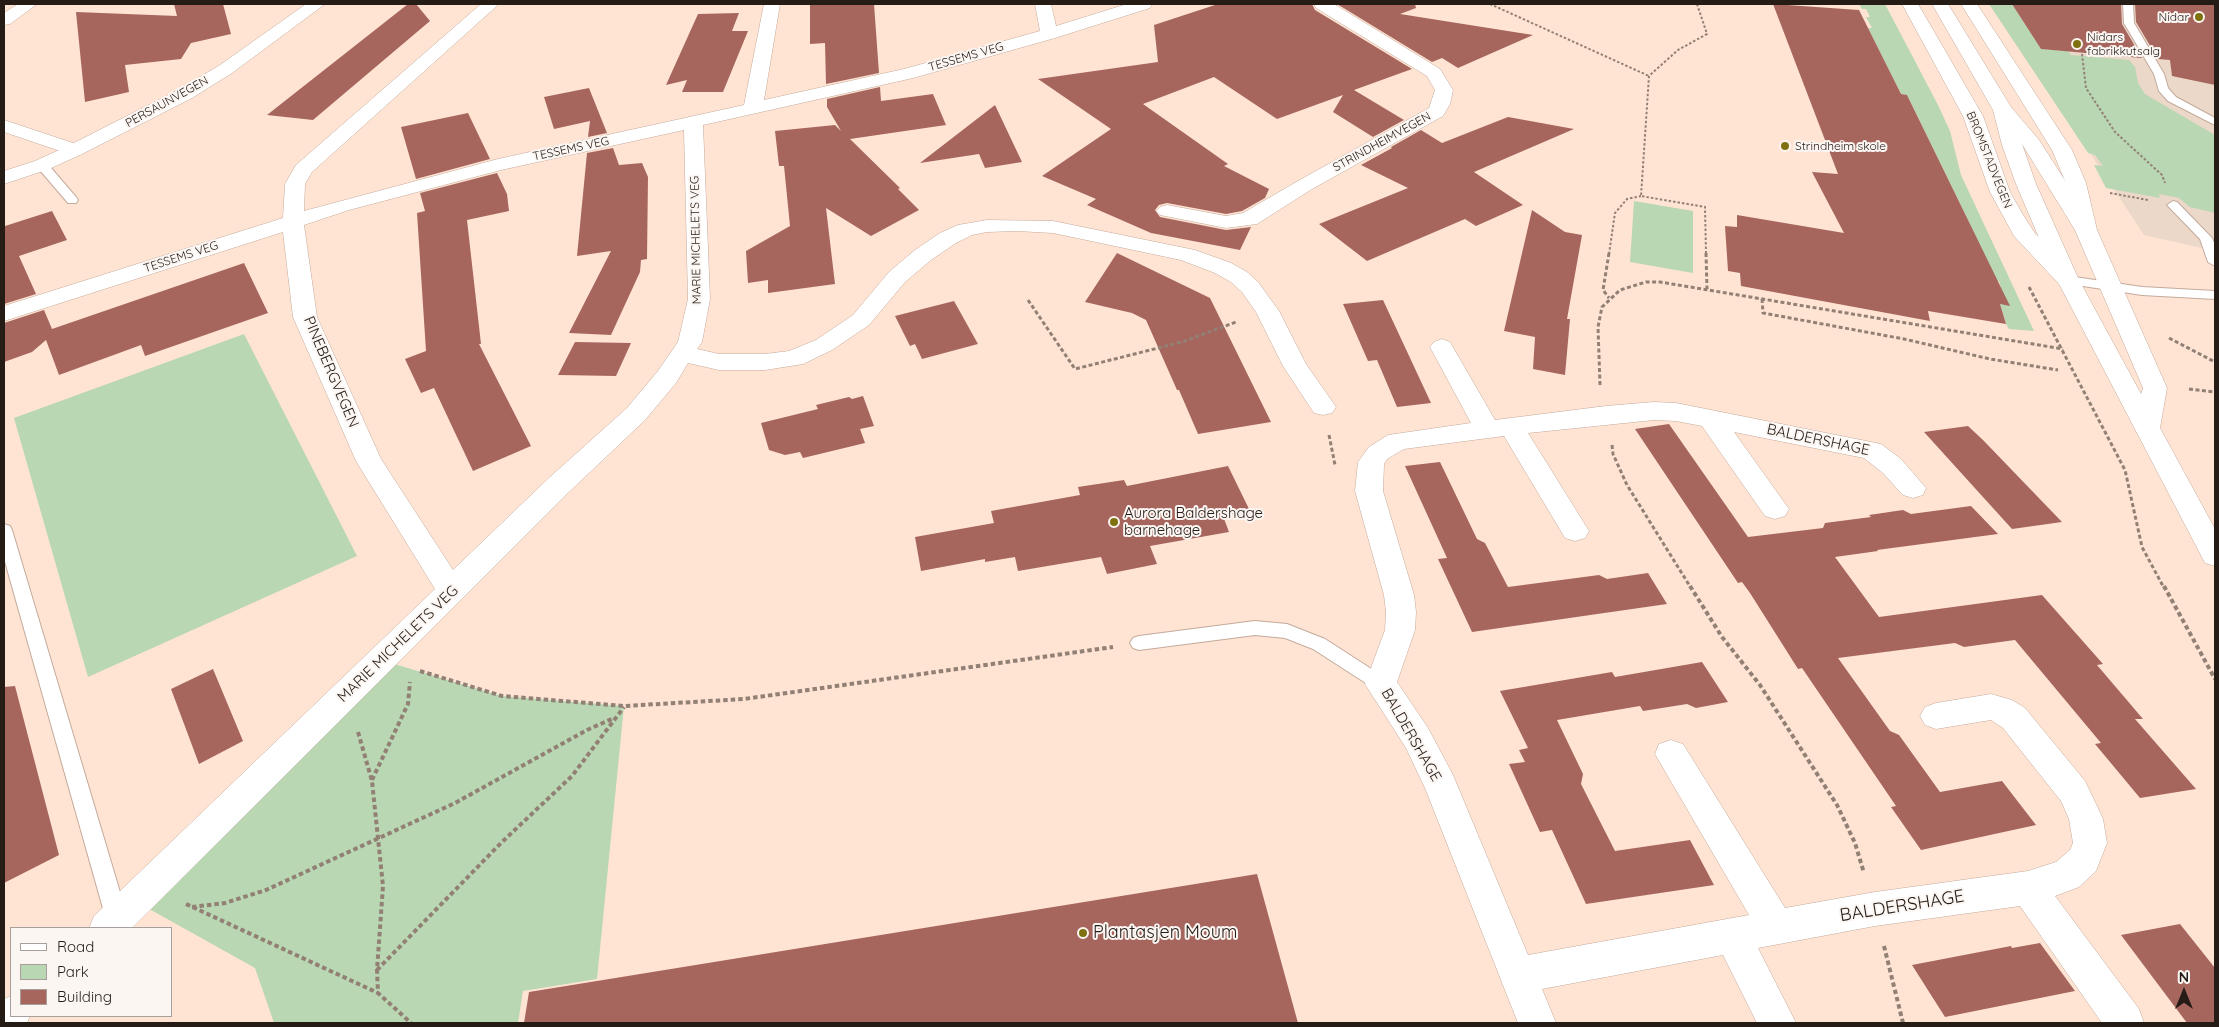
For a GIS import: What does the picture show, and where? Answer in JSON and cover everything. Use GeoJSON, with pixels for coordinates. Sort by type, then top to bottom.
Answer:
{"type":"FeatureCollection","features":[{"type":"Feature","properties":{"kind":"street"},"geometry":{"type":"LineString","coordinates":[[4,20],[29,4]]}},
{"type":"Feature","properties":{"kind":"street","name":"PERSAUNVEGEN"},"geometry":{"type":"LineString","coordinates":[[4,178],[42,165],[75,150],[133,122],[193,89],[226,69],[317,4]]}},
{"type":"Feature","properties":{"kind":"street","name":"PINEBERGVEGEN"},"geometry":{"type":"LineString","coordinates":[[452,592],[369,461],[305,317],[293,222],[295,184],[303,169],[314,158],[491,4]]}},
{"type":"Feature","properties":{"kind":"street"},"geometry":{"type":"LineString","coordinates":[[753,108],[772,4]]}},
{"type":"Feature","properties":{"kind":"street"},"geometry":{"type":"LineString","coordinates":[[1043,4],[1049,34]]}},
{"type":"Feature","properties":{"kind":"street","name":"TESSEMS VEG"},"geometry":{"type":"LineString","coordinates":[[4,314],[342,206],[498,165],[907,74],[1049,34],[1144,4]]}},
{"type":"Feature","properties":{"kind":"street","name":"STRINDHEIMVEGEN"},"geometry":{"type":"LineString","coordinates":[[1167,211],[1226,222],[1249,218],[1436,112],[1441,104],[1444,90],[1434,73],[1424,65],[1322,4]]}},
{"type":"Feature","properties":{"kind":"street","name":"BROMSTADVEGEN"},"geometry":{"type":"LineString","coordinates":[[1910,4],[1973,116],[2000,192],[2011,213],[2025,236],[2068,280]]}},
{"type":"Feature","properties":{"kind":"street","name":"BROMSTADVEGEN"},"geometry":{"type":"LineString","coordinates":[[1940,4],[2003,110],[2032,144],[2086,230],[2155,388],[2148,426]]}},
{"type":"Feature","properties":{"kind":"street","name":"BROMSTADVEGEN"},"geometry":{"type":"LineString","coordinates":[[1969,4],[2062,150],[2076,183],[2086,230]]}},
{"type":"Feature","properties":{"kind":"street","name":"BROMSTADVEGEN"},"geometry":{"type":"LineString","coordinates":[[2003,110],[2012,145],[2026,184],[2068,280],[2148,426],[2215,555]]}},
{"type":"Feature","properties":{"kind":"street","name":"MARIE MICHELETS VEG"},"geometry":{"type":"LineString","coordinates":[[112,924],[393,663],[452,592],[560,484],[636,414],[683,354],[690,342],[699,299],[693,122]]}},
{"type":"Feature","properties":{"kind":"street"},"geometry":{"type":"LineString","coordinates":[[4,126],[75,150]]}},
{"type":"Feature","properties":{"kind":"street"},"geometry":{"type":"LineString","coordinates":[[683,354],[719,362],[764,362],[802,354],[824,345],[861,320],[898,277],[923,254],[948,238],[966,230],[987,226],[1053,227],[1187,255],[1223,268],[1239,277],[1250,287],[1267,311],[1295,366],[1324,407]]}},
{"type":"Feature","properties":{"kind":"street"},"geometry":{"type":"LineString","coordinates":[[1442,347],[1575,531]]}},
{"type":"Feature","properties":{"kind":"street","name":"BALDERSHAGE"},"geometry":{"type":"LineString","coordinates":[[1537,1023],[1441,785],[1417,738],[1381,684],[1400,630],[1401,612],[1399,595],[1369,491],[1371,462],[1378,453],[1397,441],[1606,415],[1654,411],[1676,412],[1872,450],[1892,466],[1913,488]]}},
{"type":"Feature","properties":{"kind":"street"},"geometry":{"type":"LineString","coordinates":[[1710,418],[1775,509]]}},
{"type":"Feature","properties":{"kind":"street","name":"BALDERSHAGE"},"geometry":{"type":"LineString","coordinates":[[1517,975],[1776,926],[2028,888],[2067,875],[2084,860],[2090,843],[2086,819],[2073,791],[2014,718],[2001,709],[1992,707],[1936,716]]}},
{"type":"Feature","properties":{"kind":"street"},"geometry":{"type":"LineString","coordinates":[[1671,754],[1776,926]]}},
{"type":"Feature","properties":{"kind":"street"},"geometry":{"type":"LineString","coordinates":[[2028,888],[2125,1023]]}},
{"type":"Feature","properties":{"kind":"street"},"geometry":{"type":"LineString","coordinates":[[1732,935],[1778,1023]]}},
{"type":"Feature","properties":{"kind":"lane"},"geometry":{"type":"LineString","coordinates":[[2128,4],[2129,23],[2159,74],[2163,89],[2172,99],[2215,122]]}},
{"type":"Feature","properties":{"kind":"lane"},"geometry":{"type":"LineString","coordinates":[[42,165],[72,200]]}},
{"type":"Feature","properties":{"kind":"lane"},"geometry":{"type":"LineString","coordinates":[[2173,205],[2210,239],[2215,262]]}},
{"type":"Feature","properties":{"kind":"lane"},"geometry":{"type":"LineString","coordinates":[[2068,280],[2142,291],[2215,295]]}},
{"type":"Feature","properties":{"kind":"lane"},"geometry":{"type":"LineString","coordinates":[[4,530],[112,924]]}},
{"type":"Feature","properties":{"kind":"lane"},"geometry":{"type":"LineString","coordinates":[[1139,643],[1255,628],[1287,631],[1319,644],[1381,684]]}},
{"type":"Feature","properties":{"kind":"path"},"geometry":{"type":"LineString","coordinates":[[1490,4],[1649,76]]}},
{"type":"Feature","properties":{"kind":"path"},"geometry":{"type":"LineString","coordinates":[[1641,196],[1649,76],[1678,50],[1707,34],[1697,4]]}},
{"type":"Feature","properties":{"kind":"path"},"geometry":{"type":"LineString","coordinates":[[2082,54],[2086,88],[2115,132],[2162,175],[2173,205]]}},
{"type":"Feature","properties":{"kind":"path"},"geometry":{"type":"LineString","coordinates":[[2107,192],[2173,205]]}},
{"type":"Feature","properties":{"kind":"path"},"geometry":{"type":"LineString","coordinates":[[1609,298],[1603,290],[1615,213],[1627,199],[1641,196],[1705,206],[1707,289]]}},
{"type":"Feature","properties":{"kind":"path"},"geometry":{"type":"LineString","coordinates":[[2025,279],[2125,470],[2142,547],[2215,679]]}},
{"type":"Feature","properties":{"kind":"path"},"geometry":{"type":"LineString","coordinates":[[1903,1023],[1875,910],[1855,842],[1837,806],[1760,685],[1722,637],[1627,485],[1613,454],[1598,376],[1598,327],[1602,307],[1609,298],[1620,290],[1646,282],[1660,282],[2063,349]]}},
{"type":"Feature","properties":{"kind":"path"},"geometry":{"type":"LineString","coordinates":[[1762,299],[1763,313],[1904,339],[1990,359],[2058,370]]}},
{"type":"Feature","properties":{"kind":"path"},"geometry":{"type":"LineString","coordinates":[[1028,300],[1076,368],[1182,342],[1267,311]]}},
{"type":"Feature","properties":{"kind":"path"},"geometry":{"type":"LineString","coordinates":[[2168,337],[2215,362]]}},
{"type":"Feature","properties":{"kind":"path"},"geometry":{"type":"LineString","coordinates":[[2186,388],[2215,392]]}},
{"type":"Feature","properties":{"kind":"path"},"geometry":{"type":"LineString","coordinates":[[393,663],[502,696],[624,706],[744,699],[1139,643]]}},
{"type":"Feature","properties":{"kind":"path"},"geometry":{"type":"LineString","coordinates":[[372,781],[408,704],[411,684],[393,663]]}},
{"type":"Feature","properties":{"kind":"path"},"geometry":{"type":"LineString","coordinates":[[378,970],[501,843],[572,776],[624,706]]}},
{"type":"Feature","properties":{"kind":"path"},"geometry":{"type":"LineString","coordinates":[[192,907],[226,903],[266,890],[455,802],[586,730],[614,718]]}},
{"type":"Feature","properties":{"kind":"path"},"geometry":{"type":"LineString","coordinates":[[357,728],[372,781],[383,886],[378,993]]}},
{"type":"Feature","properties":{"kind":"path"},"geometry":{"type":"LineString","coordinates":[[180,901],[378,993],[411,1023]]}},
{"type":"Feature","properties":{"kind":"shaded area"},"geometry":{"type":"Polygon","coordinates":[[[1992,4],[2215,4],[2215,251],[2144,235],[1992,4]]]}},
{"type":"Feature","properties":{"kind":"green space"},"geometry":{"type":"Polygon","coordinates":[[[1859,4],[1885,4],[1950,131],[1961,175],[2034,331],[2009,329],[2006,324],[2000,304],[2006,305],[1999,281],[1993,280],[1968,220],[1907,95],[1901,94],[1868,28],[1872,28],[1866,17],[1870,17],[1866,9],[1862,9],[1859,4]]]}},
{"type":"Feature","properties":{"kind":"green space"},"geometry":{"type":"Polygon","coordinates":[[[1989,4],[2012,4],[2041,49],[2068,51],[2071,55],[2129,60],[2135,67],[2138,83],[2145,94],[2215,135],[2215,213],[2190,207],[2179,198],[2159,194],[2160,198],[2106,188],[2094,165],[2103,166],[2095,155],[2088,153],[1989,4]]]}},
{"type":"Feature","properties":{"kind":"green space"},"geometry":{"type":"Polygon","coordinates":[[[1634,201],[1693,211],[1693,273],[1630,262],[1634,201]]]}},
{"type":"Feature","properties":{"kind":"green space"},"geometry":{"type":"Polygon","coordinates":[[[244,334],[357,556],[88,677],[14,418],[244,334]]]}},
{"type":"Feature","properties":{"kind":"green space"},"geometry":{"type":"Polygon","coordinates":[[[381,660],[502,696],[624,706],[597,979],[523,991],[518,1023],[274,1023],[255,968],[135,901],[381,660]]]}},
{"type":"Feature","properties":{"kind":"building"},"geometry":{"type":"Polygon","coordinates":[[[174,4],[223,4],[231,34],[191,43],[181,59],[125,65],[129,92],[85,102],[76,12],[177,16],[174,4]]]}},
{"type":"Feature","properties":{"kind":"building"},"geometry":{"type":"Polygon","coordinates":[[[408,4],[416,4],[430,21],[313,120],[267,115],[408,4]]]}},
{"type":"Feature","properties":{"kind":"building"},"geometry":{"type":"Polygon","coordinates":[[[810,4],[874,4],[879,73],[826,84],[825,43],[810,44],[810,4]]]}},
{"type":"Feature","properties":{"kind":"building"},"geometry":{"type":"Polygon","coordinates":[[[1218,4],[1312,4],[1315,10],[1412,69],[1354,90],[1404,120],[1373,137],[1333,112],[1343,95],[1277,119],[1214,77],[1143,104],[1228,164],[1224,166],[1269,189],[1265,198],[1242,211],[1226,214],[1167,203],[1159,205],[1155,210],[1160,217],[1226,230],[1251,227],[1240,250],[1151,233],[1087,205],[1096,199],[1042,176],[1111,129],[1038,79],[1158,62],[1154,25],[1218,4]]]}},
{"type":"Feature","properties":{"kind":"building"},"geometry":{"type":"Polygon","coordinates":[[[1337,4],[1415,4],[1416,8],[1400,14],[1533,35],[1458,68],[1442,58],[1432,62],[1337,4]]]}},
{"type":"Feature","properties":{"kind":"building"},"geometry":{"type":"Polygon","coordinates":[[[1773,4],[1859,10],[1901,94],[1907,95],[2010,306],[2000,304],[2006,324],[1928,311],[1930,321],[1741,286],[1740,273],[1728,271],[1725,226],[1737,227],[1737,215],[1844,233],[1812,172],[1838,174],[1773,4]]]}},
{"type":"Feature","properties":{"kind":"building"},"geometry":{"type":"Polygon","coordinates":[[[2012,4],[2121,4],[2122,24],[2142,58],[2041,49],[2012,4]]]}},
{"type":"Feature","properties":{"kind":"building"},"geometry":{"type":"Polygon","coordinates":[[[2135,4],[2215,4],[2215,85],[2172,76],[2170,60],[2158,59],[2136,22],[2135,4]]]}},
{"type":"Feature","properties":{"kind":"building"},"geometry":{"type":"Polygon","coordinates":[[[739,13],[732,31],[748,31],[723,92],[682,92],[687,80],[666,85],[698,14],[739,13]]]}},
{"type":"Feature","properties":{"kind":"building"},"geometry":{"type":"Polygon","coordinates":[[[880,87],[881,101],[933,94],[946,125],[850,139],[900,188],[898,189],[919,210],[871,236],[826,208],[835,284],[768,293],[768,280],[748,283],[746,251],[790,226],[784,166],[779,166],[775,131],[835,125],[841,131],[827,107],[827,99],[880,87]]]}},
{"type":"Feature","properties":{"kind":"building"},"geometry":{"type":"Polygon","coordinates":[[[589,88],[607,133],[588,137],[590,121],[554,129],[544,97],[589,88]]]}},
{"type":"Feature","properties":{"kind":"building"},"geometry":{"type":"Polygon","coordinates":[[[995,105],[1022,162],[985,168],[979,154],[920,163],[995,105]]]}},
{"type":"Feature","properties":{"kind":"building"},"geometry":{"type":"Polygon","coordinates":[[[468,113],[490,159],[416,179],[401,127],[468,113]]]}},
{"type":"Feature","properties":{"kind":"building"},"geometry":{"type":"Polygon","coordinates":[[[1508,117],[1574,129],[1474,172],[1523,205],[1476,226],[1465,219],[1367,261],[1319,224],[1408,188],[1361,165],[1421,130],[1442,143],[1508,117]]]}},
{"type":"Feature","properties":{"kind":"building"},"geometry":{"type":"Polygon","coordinates":[[[613,148],[619,165],[642,163],[648,177],[647,259],[641,260],[640,272],[611,335],[569,333],[611,251],[577,256],[587,153],[613,148]]]}},
{"type":"Feature","properties":{"kind":"building"},"geometry":{"type":"Polygon","coordinates":[[[497,173],[507,194],[509,211],[467,220],[481,344],[479,344],[531,446],[473,471],[434,388],[421,393],[405,359],[426,351],[417,213],[425,211],[420,193],[497,173]]]}},
{"type":"Feature","properties":{"kind":"building"},"geometry":{"type":"Polygon","coordinates":[[[1532,210],[1565,232],[1582,235],[1567,319],[1570,319],[1565,375],[1533,369],[1535,337],[1504,331],[1532,210]]]}},
{"type":"Feature","properties":{"kind":"building"},"geometry":{"type":"Polygon","coordinates":[[[52,211],[67,240],[19,256],[36,294],[4,304],[4,223],[5,226],[52,211]]]}},
{"type":"Feature","properties":{"kind":"building"},"geometry":{"type":"Polygon","coordinates":[[[1117,253],[1210,298],[1271,422],[1198,434],[1146,320],[1132,313],[1085,302],[1117,253]]]}},
{"type":"Feature","properties":{"kind":"building"},"geometry":{"type":"Polygon","coordinates":[[[244,263],[268,313],[145,356],[141,345],[59,375],[46,340],[32,352],[4,362],[4,323],[44,310],[52,329],[244,263]]]}},
{"type":"Feature","properties":{"kind":"building"},"geometry":{"type":"Polygon","coordinates":[[[1383,300],[1431,403],[1397,407],[1377,360],[1368,361],[1343,304],[1383,300]]]}},
{"type":"Feature","properties":{"kind":"building"},"geometry":{"type":"Polygon","coordinates":[[[954,301],[978,344],[922,359],[915,344],[910,346],[895,316],[954,301]]]}},
{"type":"Feature","properties":{"kind":"building"},"geometry":{"type":"Polygon","coordinates":[[[575,342],[631,343],[616,376],[558,375],[575,342]]]}},
{"type":"Feature","properties":{"kind":"building"},"geometry":{"type":"Polygon","coordinates":[[[863,396],[874,426],[860,429],[865,443],[803,458],[800,452],[785,455],[769,450],[761,423],[818,409],[816,405],[849,397],[852,399],[863,396]]]}},
{"type":"Feature","properties":{"kind":"building"},"geometry":{"type":"Polygon","coordinates":[[[1669,424],[1748,537],[1823,528],[1825,523],[1871,517],[1869,515],[1903,510],[1911,514],[1971,506],[1998,534],[1835,557],[1879,617],[2042,595],[2103,664],[2097,665],[2143,719],[2135,719],[2196,789],[2140,798],[2095,744],[2101,743],[2015,640],[1964,647],[1955,643],[1838,658],[1890,731],[1899,735],[1940,792],[2002,781],[2036,825],[1921,850],[1891,807],[1896,806],[1802,668],[1798,669],[1750,593],[1742,582],[1738,583],[1635,429],[1669,424]]]}},
{"type":"Feature","properties":{"kind":"building"},"geometry":{"type":"Polygon","coordinates":[[[1968,426],[2062,522],[2012,529],[1924,432],[1968,426]]]}},
{"type":"Feature","properties":{"kind":"building"},"geometry":{"type":"Polygon","coordinates":[[[1440,462],[1477,539],[1485,543],[1508,587],[1599,575],[1607,579],[1648,573],[1667,604],[1472,632],[1438,559],[1447,558],[1405,466],[1440,462]]]}},
{"type":"Feature","properties":{"kind":"building"},"geometry":{"type":"Polygon","coordinates":[[[1228,466],[1250,511],[1223,516],[1229,532],[1150,546],[1157,564],[1107,574],[1101,557],[1018,571],[1015,557],[985,562],[985,559],[921,571],[915,537],[994,523],[991,511],[1080,495],[1078,487],[1124,480],[1127,486],[1228,466]]]}},
{"type":"Feature","properties":{"kind":"building"},"geometry":{"type":"Polygon","coordinates":[[[1702,662],[1728,702],[1696,708],[1687,704],[1643,711],[1640,706],[1557,720],[1583,774],[1581,784],[1615,851],[1690,840],[1714,885],[1586,904],[1552,830],[1540,832],[1509,764],[1525,762],[1519,750],[1528,748],[1500,691],[1612,672],[1615,677],[1702,662]]]}},
{"type":"Feature","properties":{"kind":"building"},"geometry":{"type":"Polygon","coordinates":[[[213,669],[243,741],[199,764],[171,689],[213,669]]]}},
{"type":"Feature","properties":{"kind":"building"},"geometry":{"type":"Polygon","coordinates":[[[15,686],[59,855],[4,883],[4,687],[15,686]]]}},
{"type":"Feature","properties":{"kind":"building","name":"Plantasjen Moum"},"geometry":{"type":"Polygon","coordinates":[[[1257,874],[1298,1023],[524,1023],[529,992],[1257,874]]]}},
{"type":"Feature","properties":{"kind":"building"},"geometry":{"type":"Polygon","coordinates":[[[2180,924],[2215,968],[2215,1023],[2187,1023],[2121,935],[2180,924]]]}},
{"type":"Feature","properties":{"kind":"building"},"geometry":{"type":"Polygon","coordinates":[[[2040,943],[2075,991],[1945,1017],[1912,965],[2011,946],[2012,948],[2040,943]]]}},
{"type":"Feature","properties":{"kind":"place","name":"Nidar"},"geometry":{"type":"Point","coordinates":[2199,17]}},
{"type":"Feature","properties":{"kind":"place","name":"Nidars fabrikkutsalg"},"geometry":{"type":"Point","coordinates":[2077,44]}},
{"type":"Feature","properties":{"kind":"place","name":"Strindheim skole"},"geometry":{"type":"Point","coordinates":[1785,146]}},
{"type":"Feature","properties":{"kind":"place","name":"Aurora Baldershage barnehage"},"geometry":{"type":"Point","coordinates":[1114,522]}},
{"type":"Feature","properties":{"kind":"place","name":"Plantasjen Moum"},"geometry":{"type":"Point","coordinates":[1083,933]}}]}
